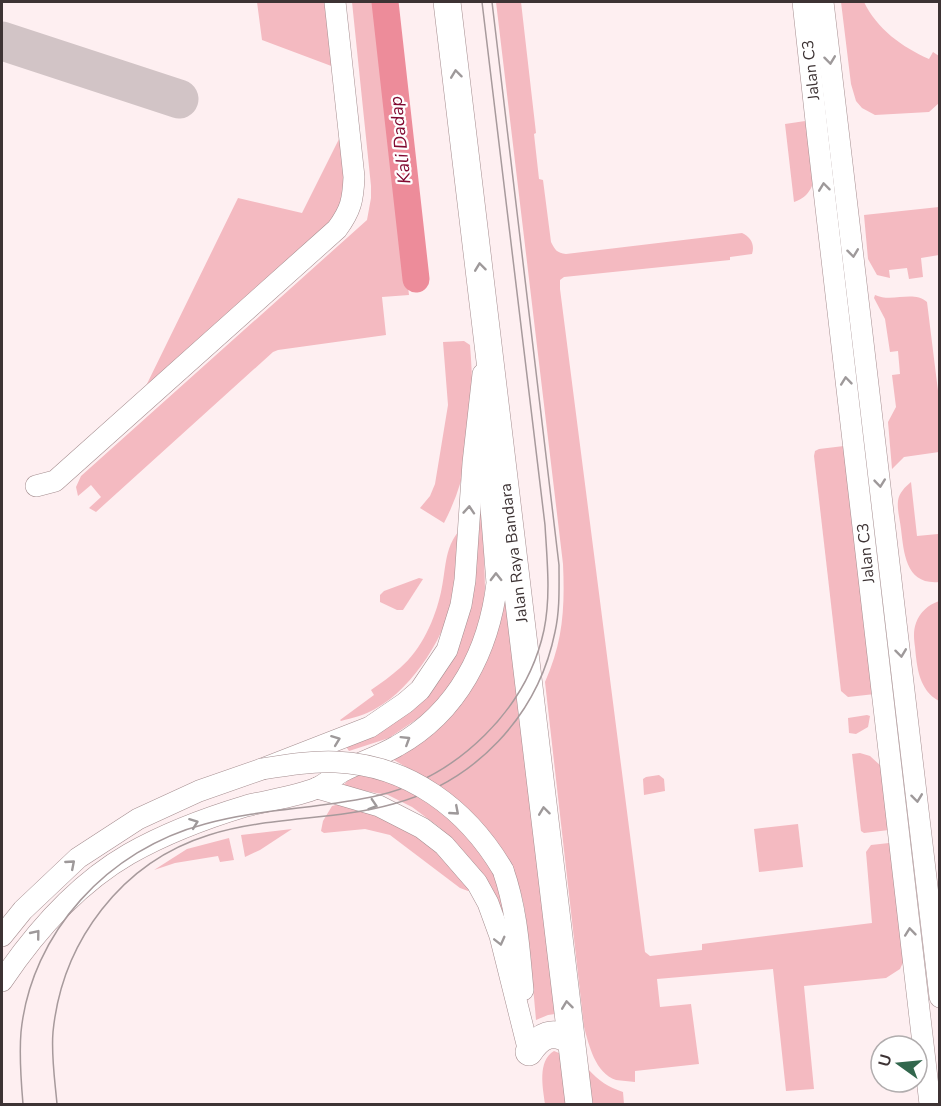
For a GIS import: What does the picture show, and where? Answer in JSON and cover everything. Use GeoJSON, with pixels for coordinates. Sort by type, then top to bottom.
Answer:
{"type":"FeatureCollection","features":[{"type":"Feature","properties":{"kind":"main road","name":"Jalan Raya Bandara"},"geometry":{"type":"LineString","coordinates":[[447,2],[579,1104]]}},
{"type":"Feature","properties":{"kind":"main road"},"geometry":{"type":"LineString","coordinates":[[529,1052],[541,1037],[547,1035],[558,1035],[571,1041]]}},
{"type":"Feature","properties":{"kind":"street"},"geometry":{"type":"LineString","coordinates":[[36,486],[55,481],[112,432],[338,229],[349,213],[354,196],[354,177],[335,2]]}},
{"type":"Feature","properties":{"kind":"street","name":"Jalan C3"},"geometry":{"type":"LineString","coordinates":[[804,2],[930,1104]]}},
{"type":"Feature","properties":{"kind":"street","name":"Jalan C3"},"geometry":{"type":"LineString","coordinates":[[823,2],[939,997]]}},
{"type":"Feature","properties":{"kind":"street"},"geometry":{"type":"LineString","coordinates":[[2,936],[23,910],[52,881],[78,858],[109,837],[168,804],[370,727],[420,690],[447,650],[461,605],[487,325]]}},
{"type":"Feature","properties":{"kind":"street"},"geometry":{"type":"LineString","coordinates":[[2,981],[39,930],[60,908],[98,875],[128,854],[164,835],[200,821],[317,788],[344,770],[397,746],[427,726],[455,695],[480,654],[494,607],[497,583],[482,395]]}},
{"type":"Feature","properties":{"kind":"street"},"geometry":{"type":"LineString","coordinates":[[262,769],[298,763],[338,762],[377,770],[438,796],[456,811],[488,846],[503,870],[512,896],[517,922],[529,1052]]}},
{"type":"Feature","properties":{"kind":"street"},"geometry":{"type":"LineString","coordinates":[[317,788],[379,806],[422,828],[444,845],[477,883],[488,903],[500,936],[529,1052]]}},
{"type":"Feature","properties":{"kind":"shaded area"},"geometry":{"type":"Polygon","coordinates":[[[257,2],[331,2],[346,196],[326,228],[143,392],[238,198],[302,213],[341,135],[334,67],[262,40],[257,2]]]}},
{"type":"Feature","properties":{"kind":"shaded area"},"geometry":{"type":"Polygon","coordinates":[[[352,2],[375,2],[409,295],[382,297],[386,335],[273,352],[96,512],[89,508],[101,497],[91,485],[78,496],[76,487],[81,476],[367,220],[371,186],[352,2]]]}},
{"type":"Feature","properties":{"kind":"shaded area"},"geometry":{"type":"Polygon","coordinates":[[[496,2],[521,2],[539,179],[543,180],[551,242],[557,251],[566,254],[742,233],[753,244],[752,254],[730,257],[730,260],[564,277],[560,280],[560,289],[645,952],[650,956],[702,950],[702,944],[872,923],[866,852],[871,845],[889,843],[892,845],[906,956],[900,969],[886,978],[804,986],[814,1089],[786,1091],[773,969],[657,979],[660,1007],[691,1004],[699,1064],[635,1071],[635,1082],[616,1080],[598,1065],[588,1042],[584,1027],[545,682],[556,653],[562,624],[563,564],[496,2]]]}},
{"type":"Feature","properties":{"kind":"shaded area"},"geometry":{"type":"Polygon","coordinates":[[[841,2],[864,2],[883,29],[900,43],[929,59],[933,52],[939,56],[939,103],[929,112],[875,115],[862,108],[856,101],[851,84],[841,2]]]}},
{"type":"Feature","properties":{"kind":"shaded area"},"geometry":{"type":"Polygon","coordinates":[[[812,120],[816,167],[814,179],[811,189],[804,197],[794,202],[785,124],[812,120]]]}},
{"type":"Feature","properties":{"kind":"shaded area"},"geometry":{"type":"Polygon","coordinates":[[[939,207],[939,255],[921,258],[923,277],[909,279],[907,268],[889,270],[890,278],[877,275],[868,259],[864,215],[939,207]]]}},
{"type":"Feature","properties":{"kind":"shaded area"},"geometry":{"type":"Polygon","coordinates":[[[875,295],[888,298],[915,297],[927,302],[939,399],[939,452],[904,457],[892,469],[888,422],[896,407],[892,375],[900,374],[898,351],[890,352],[885,319],[874,298],[875,295]]]}},
{"type":"Feature","properties":{"kind":"shaded area"},"geometry":{"type":"Polygon","coordinates":[[[464,341],[470,345],[472,368],[470,436],[461,480],[444,523],[420,508],[430,496],[435,484],[448,405],[443,342],[464,341]]]}},
{"type":"Feature","properties":{"kind":"shaded area"},"geometry":{"type":"Polygon","coordinates":[[[844,446],[875,694],[848,697],[841,691],[814,456],[815,451],[819,449],[844,446]]]}},
{"type":"Feature","properties":{"kind":"shaded area"},"geometry":{"type":"Polygon","coordinates":[[[911,482],[917,536],[938,534],[939,582],[928,582],[913,573],[906,558],[898,501],[901,493],[911,482]]]}},
{"type":"Feature","properties":{"kind":"shaded area"},"geometry":{"type":"Polygon","coordinates":[[[478,513],[483,515],[485,589],[482,616],[472,648],[443,696],[426,713],[389,738],[349,751],[345,745],[460,642],[472,595],[478,513]]]}},
{"type":"Feature","properties":{"kind":"shaded area"},"geometry":{"type":"Polygon","coordinates":[[[459,531],[456,591],[445,624],[427,658],[416,673],[390,699],[367,713],[341,721],[374,695],[371,690],[400,668],[421,643],[435,613],[448,552],[459,531]]]}},
{"type":"Feature","properties":{"kind":"shaded area"},"geometry":{"type":"Polygon","coordinates":[[[507,573],[555,1014],[536,1020],[522,897],[501,851],[470,813],[430,782],[387,756],[432,730],[507,573]]]}},
{"type":"Feature","properties":{"kind":"shaded area"},"geometry":{"type":"Polygon","coordinates":[[[419,578],[423,579],[403,610],[397,610],[380,602],[380,595],[384,591],[419,578]]]}},
{"type":"Feature","properties":{"kind":"shaded area"},"geometry":{"type":"Polygon","coordinates":[[[940,601],[939,701],[927,691],[920,678],[914,635],[915,626],[922,612],[940,601]]]}},
{"type":"Feature","properties":{"kind":"shaded area"},"geometry":{"type":"Polygon","coordinates":[[[870,716],[868,727],[856,734],[849,733],[848,718],[870,716]]]}},
{"type":"Feature","properties":{"kind":"shaded area"},"geometry":{"type":"Polygon","coordinates":[[[860,753],[870,756],[882,767],[889,830],[864,833],[861,831],[852,754],[860,753]]]}},
{"type":"Feature","properties":{"kind":"shaded area"},"geometry":{"type":"Polygon","coordinates":[[[356,771],[427,796],[470,834],[504,891],[513,958],[463,852],[439,827],[412,807],[388,795],[342,787],[356,771]]]}},
{"type":"Feature","properties":{"kind":"shaded area"},"geometry":{"type":"Polygon","coordinates":[[[659,775],[664,779],[665,791],[644,795],[643,779],[659,775]]]}},
{"type":"Feature","properties":{"kind":"shaded area"},"geometry":{"type":"Polygon","coordinates":[[[340,804],[384,814],[437,847],[471,889],[468,891],[460,888],[390,835],[365,829],[324,833],[321,831],[323,821],[332,806],[340,804]]]}},
{"type":"Feature","properties":{"kind":"shaded area"},"geometry":{"type":"Polygon","coordinates":[[[798,824],[803,867],[759,872],[754,829],[798,824]]]}},
{"type":"Feature","properties":{"kind":"shaded area"},"geometry":{"type":"Polygon","coordinates":[[[292,829],[260,850],[245,857],[241,835],[292,829]]]}},
{"type":"Feature","properties":{"kind":"shaded area"},"geometry":{"type":"Polygon","coordinates":[[[229,838],[234,860],[220,862],[218,856],[175,863],[154,870],[187,849],[229,838]]]}},
{"type":"Feature","properties":{"kind":"shaded area"},"geometry":{"type":"Polygon","coordinates":[[[554,1051],[559,1053],[565,1071],[571,1104],[545,1104],[542,1083],[543,1068],[545,1061],[554,1051]]]}},
{"type":"Feature","properties":{"kind":"shaded area"},"geometry":{"type":"Polygon","coordinates":[[[588,1069],[604,1083],[623,1092],[624,1104],[592,1104],[588,1069]]]}},
{"type":"Feature","properties":{"kind":"waterway","name":"Kali Dadap"},"geometry":{"type":"LineString","coordinates":[[385,2],[416,279]]}},
{"type":"Feature","properties":{"kind":"taxiway"},"geometry":{"type":"LineString","coordinates":[[2,41],[179,99]]}},
{"type":"Feature","properties":{"kind":"tram line"},"geometry":{"type":"LineString","coordinates":[[23,1104],[21,1032],[28,995],[40,961],[58,929],[81,900],[107,874],[137,853],[170,836],[205,824],[248,815],[358,800],[409,786],[462,755],[485,735],[505,712],[522,686],[535,659],[544,630],[547,604],[545,525],[482,2]]}},
{"type":"Feature","properties":{"kind":"tram line"},"geometry":{"type":"LineString","coordinates":[[57,1104],[53,1032],[59,999],[69,967],[83,937],[124,885],[149,864],[178,847],[209,835],[255,825],[347,813],[393,804],[423,794],[451,780],[476,762],[518,718],[547,663],[558,615],[559,565],[492,2]]}}]}
